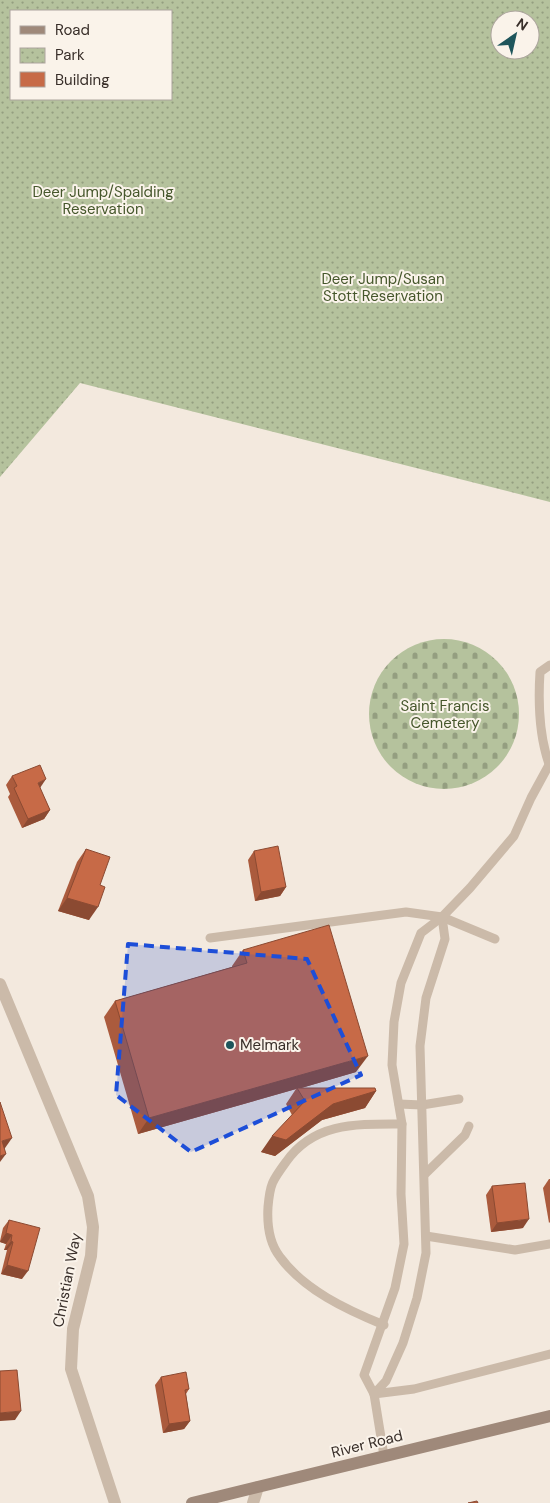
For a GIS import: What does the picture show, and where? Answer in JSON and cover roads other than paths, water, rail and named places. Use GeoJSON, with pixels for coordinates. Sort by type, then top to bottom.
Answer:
{"type":"FeatureCollection","features":[{"type":"Feature","properties":{"kind":"main road","name":"River Road"},"geometry":{"type":"LineString","coordinates":[[192,1503],[550,1416]]}},
{"type":"Feature","properties":{"kind":"street","name":"Christian Way"},"geometry":{"type":"LineString","coordinates":[[0,984],[88,1196],[94,1227],[91,1256],[73,1330],[70,1369],[115,1503]]}},
{"type":"Feature","properties":{"kind":"street"},"geometry":{"type":"LineString","coordinates":[[253,1503],[258,1487]]}},
{"type":"Feature","properties":{"kind":"lane"},"geometry":{"type":"LineString","coordinates":[[384,1456],[374,1394],[364,1375],[384,1325],[395,1288],[404,1244],[401,1194],[402,1124],[392,1065],[394,1022],[401,984],[421,933],[442,917],[470,888],[514,836],[550,764],[542,742],[539,692],[540,672],[550,665]]}},
{"type":"Feature","properties":{"kind":"lane"},"geometry":{"type":"LineString","coordinates":[[210,938],[406,912],[442,917],[495,939]]}},
{"type":"Feature","properties":{"kind":"lane"},"geometry":{"type":"LineString","coordinates":[[374,1394],[386,1381],[406,1334],[417,1298],[426,1253],[420,1046],[426,998],[445,939],[442,917]]}},
{"type":"Feature","properties":{"kind":"lane"},"geometry":{"type":"LineString","coordinates":[[399,1104],[422,1105],[459,1099]]}},
{"type":"Feature","properties":{"kind":"lane"},"geometry":{"type":"LineString","coordinates":[[384,1325],[350,1311],[304,1282],[279,1257],[270,1238],[268,1214],[270,1184],[296,1148],[314,1135],[336,1127],[402,1124]]}},
{"type":"Feature","properties":{"kind":"lane"},"geometry":{"type":"LineString","coordinates":[[424,1174],[464,1135],[469,1126]]}},
{"type":"Feature","properties":{"kind":"lane"},"geometry":{"type":"LineString","coordinates":[[426,1236],[515,1250],[550,1244]]}},
{"type":"Feature","properties":{"kind":"lane"},"geometry":{"type":"LineString","coordinates":[[374,1394],[414,1388],[550,1354]]}},
{"type":"Feature","properties":{"kind":"place","name":"Melmark"},"geometry":{"type":"Point","coordinates":[230,1045]}},
{"type":"Feature","properties":{"kind":"park label","name":"Deer Jump/Spalding Reservation"},"geometry":{"type":"Point","coordinates":[103,200]}},
{"type":"Feature","properties":{"kind":"park label","name":"Deer Jump/Susan Stott Reservation"},"geometry":{"type":"Point","coordinates":[383,288]}},
{"type":"Feature","properties":{"kind":"park label","name":"Saint Francis Cemetery"},"geometry":{"type":"Point","coordinates":[445,714]}}]}
